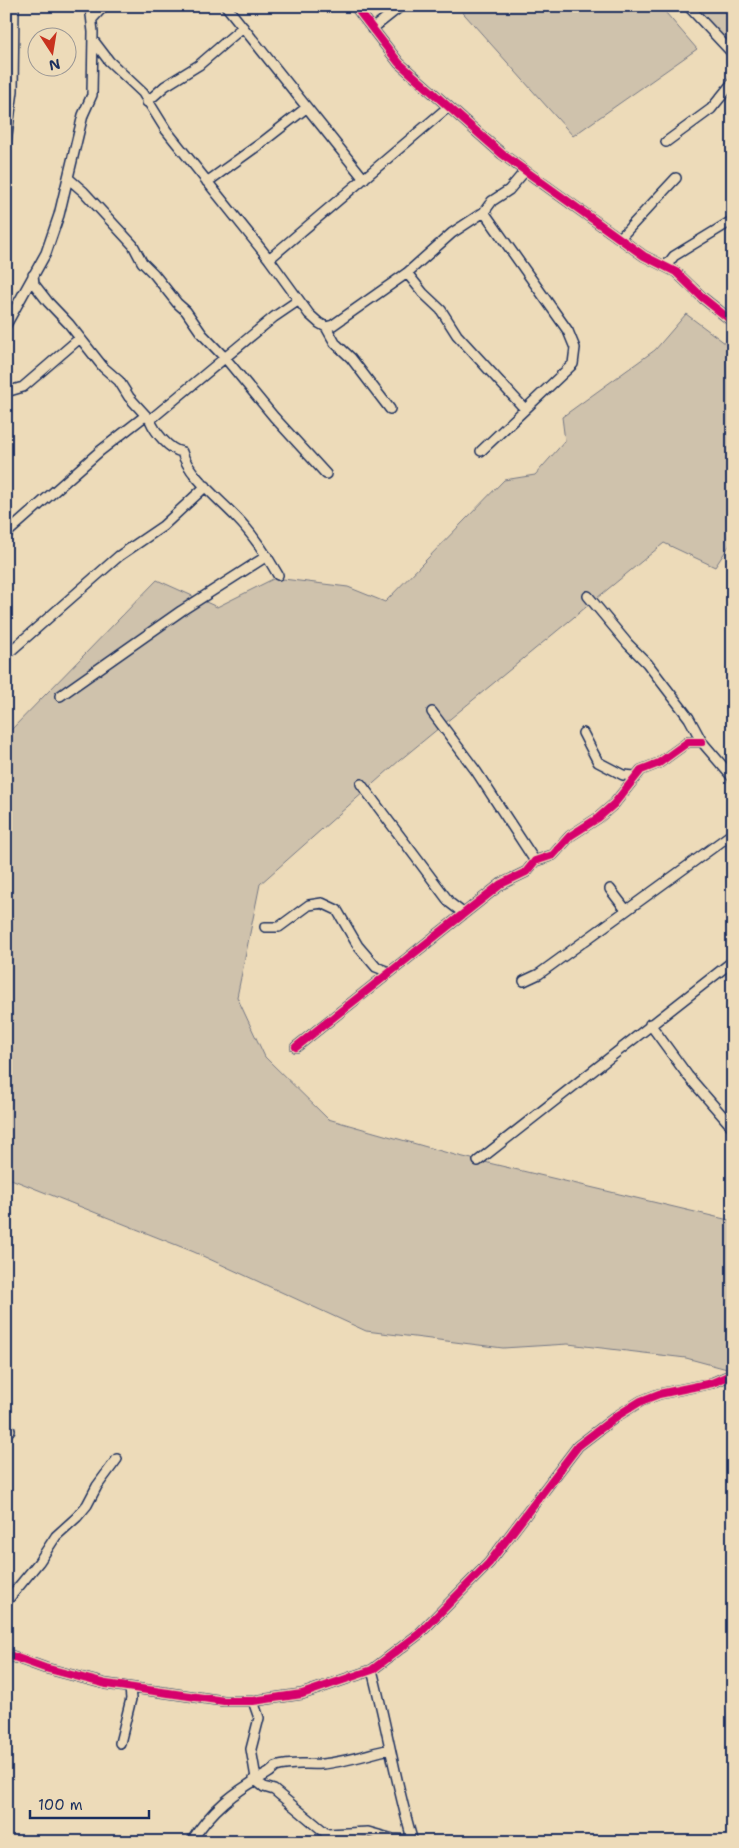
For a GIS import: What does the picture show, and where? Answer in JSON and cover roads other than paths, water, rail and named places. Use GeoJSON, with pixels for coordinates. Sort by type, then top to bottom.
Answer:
{"type":"FeatureCollection","features":[{"type":"Feature","properties":{"kind":"street"},"geometry":{"type":"LineString","coordinates":[[6,142],[13,91],[14,6]]}},
{"type":"Feature","properties":{"kind":"street"},"geometry":{"type":"LineString","coordinates":[[6,325],[46,254],[59,215],[83,115],[92,95],[93,18],[90,6]]}},
{"type":"Feature","properties":{"kind":"street"},"geometry":{"type":"LineString","coordinates":[[93,18],[104,6]]}},
{"type":"Feature","properties":{"kind":"street"},"geometry":{"type":"LineString","coordinates":[[226,6],[364,178]]}},
{"type":"Feature","properties":{"kind":"street"},"geometry":{"type":"LineString","coordinates":[[355,6],[398,63],[447,108],[525,171],[657,264],[666,266],[733,322]]}},
{"type":"Feature","properties":{"kind":"street"},"geometry":{"type":"LineString","coordinates":[[372,29],[401,6]]}},
{"type":"Feature","properties":{"kind":"street"},"geometry":{"type":"LineString","coordinates":[[688,6],[733,54]]}},
{"type":"Feature","properties":{"kind":"street"},"geometry":{"type":"LineString","coordinates":[[148,102],[165,86],[199,65],[243,27]]}},
{"type":"Feature","properties":{"kind":"street"},"geometry":{"type":"LineString","coordinates":[[93,40],[109,61],[142,93],[166,130],[269,259],[299,300],[318,323],[326,327],[335,342],[351,358],[390,409]]}},
{"type":"Feature","properties":{"kind":"street"},"geometry":{"type":"LineString","coordinates":[[666,142],[711,110],[733,82]]}},
{"type":"Feature","properties":{"kind":"street"},"geometry":{"type":"LineString","coordinates":[[207,182],[306,108]]}},
{"type":"Feature","properties":{"kind":"street"},"geometry":{"type":"LineString","coordinates":[[269,259],[447,108]]}},
{"type":"Feature","properties":{"kind":"street"},"geometry":{"type":"LineString","coordinates":[[326,327],[333,325],[407,273],[452,233],[484,212],[492,201],[508,190],[525,171]]}},
{"type":"Feature","properties":{"kind":"street"},"geometry":{"type":"LineString","coordinates":[[68,178],[84,192],[133,245],[142,262],[154,274],[176,303],[186,311],[202,334],[326,474]]}},
{"type":"Feature","properties":{"kind":"street"},"geometry":{"type":"LineString","coordinates":[[620,238],[676,178]]}},
{"type":"Feature","properties":{"kind":"street"},"geometry":{"type":"LineString","coordinates":[[481,451],[524,408],[573,364],[575,348],[568,330],[484,212]]}},
{"type":"Feature","properties":{"kind":"street"},"geometry":{"type":"LineString","coordinates":[[666,266],[674,256],[733,220]]}},
{"type":"Feature","properties":{"kind":"street"},"geometry":{"type":"LineString","coordinates":[[407,273],[441,310],[457,335],[524,408]]}},
{"type":"Feature","properties":{"kind":"street"},"geometry":{"type":"LineString","coordinates":[[33,275],[38,289],[103,367],[119,381],[163,439],[175,451],[182,452],[186,463],[236,516],[267,556],[278,575]]}},
{"type":"Feature","properties":{"kind":"street"},"geometry":{"type":"LineString","coordinates":[[6,534],[100,451],[148,418],[226,359],[274,317],[299,300]]}},
{"type":"Feature","properties":{"kind":"street"},"geometry":{"type":"LineString","coordinates":[[6,392],[23,386],[80,338]]}},
{"type":"Feature","properties":{"kind":"street"},"geometry":{"type":"LineString","coordinates":[[6,655],[119,556],[163,526],[206,486]]}},
{"type":"Feature","properties":{"kind":"street"},"geometry":{"type":"LineString","coordinates":[[60,696],[182,611],[267,556]]}},
{"type":"Feature","properties":{"kind":"street"},"geometry":{"type":"LineString","coordinates":[[588,596],[652,670],[689,718],[702,742],[733,778]]}},
{"type":"Feature","properties":{"kind":"street"},"geometry":{"type":"LineString","coordinates":[[432,712],[476,772],[535,861]]}},
{"type":"Feature","properties":{"kind":"street"},"geometry":{"type":"LineString","coordinates":[[583,733],[598,762],[623,775],[635,776]]}},
{"type":"Feature","properties":{"kind":"street"},"geometry":{"type":"LineString","coordinates":[[296,1047],[463,913],[512,877],[529,869],[535,861],[553,855],[570,836],[598,818],[623,794],[641,770],[659,763],[688,742],[702,742]]}},
{"type":"Feature","properties":{"kind":"street"},"geometry":{"type":"LineString","coordinates":[[361,784],[450,902],[463,913]]}},
{"type":"Feature","properties":{"kind":"street"},"geometry":{"type":"LineString","coordinates":[[524,981],[539,974],[733,833]]}},
{"type":"Feature","properties":{"kind":"street"},"geometry":{"type":"LineString","coordinates":[[610,889],[626,910]]}},
{"type":"Feature","properties":{"kind":"street"},"geometry":{"type":"LineString","coordinates":[[265,927],[279,927],[309,905],[322,903],[338,910],[358,946],[376,967],[389,972]]}},
{"type":"Feature","properties":{"kind":"street"},"geometry":{"type":"LineString","coordinates":[[478,1161],[650,1024],[733,962]]}},
{"type":"Feature","properties":{"kind":"street"},"geometry":{"type":"LineString","coordinates":[[650,1024],[688,1076],[733,1128]]}},
{"type":"Feature","properties":{"kind":"street"},"geometry":{"type":"LineString","coordinates":[[6,1654],[45,1668],[130,1688],[224,1701],[253,1702],[302,1694],[372,1670],[419,1634],[489,1563],[578,1446],[641,1401],[659,1394],[712,1383],[733,1374]]}},
{"type":"Feature","properties":{"kind":"street"},"geometry":{"type":"LineString","coordinates":[[6,1602],[39,1562],[56,1536],[87,1505],[97,1486],[117,1459]]}},
{"type":"Feature","properties":{"kind":"street"},"geometry":{"type":"LineString","coordinates":[[253,1702],[259,1718],[251,1749],[255,1779],[264,1787],[274,1790],[327,1834],[368,1832],[392,1839],[412,1841],[399,1794],[372,1670]]}},
{"type":"Feature","properties":{"kind":"street"},"geometry":{"type":"LineString","coordinates":[[120,1743],[131,1699],[130,1688]]}},
{"type":"Feature","properties":{"kind":"street"},"geometry":{"type":"LineString","coordinates":[[191,1842],[208,1818],[255,1779],[283,1765],[324,1764],[390,1749]]}}]}
